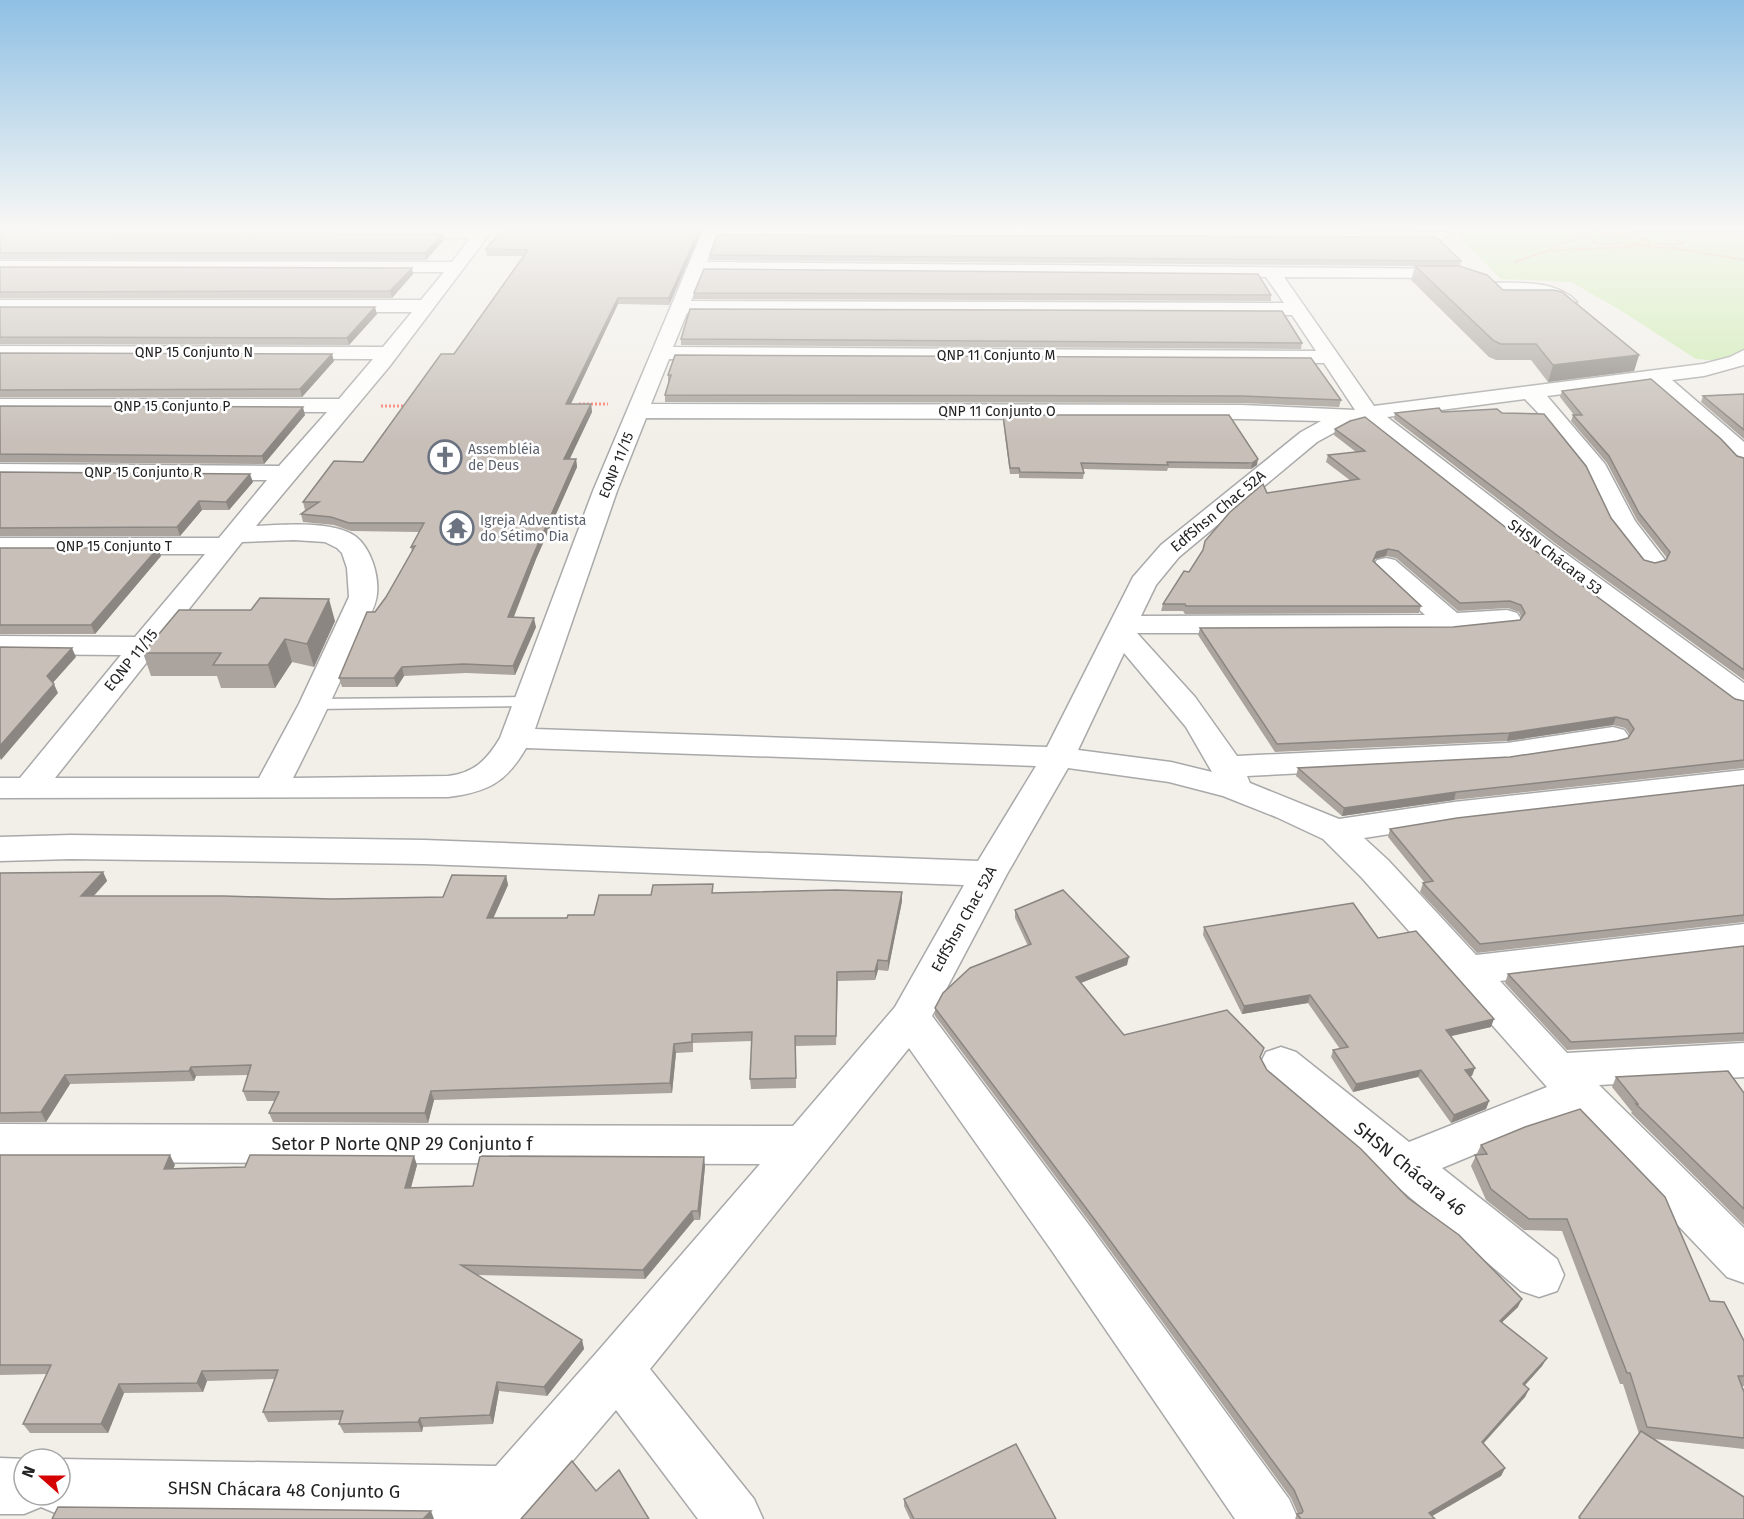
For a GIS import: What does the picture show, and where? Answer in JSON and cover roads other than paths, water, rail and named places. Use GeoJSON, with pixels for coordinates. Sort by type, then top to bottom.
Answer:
{"type":"FeatureCollection","features":[{"type":"Feature","properties":{"kind":"street","name":"EQNP 11/15"},"geometry":{"type":"LineString","coordinates":[[14,788],[142,646],[232,541],[432,299]]}},
{"type":"Feature","properties":{"kind":"street","name":"EQNP 11/15"},"geometry":{"type":"LineString","coordinates":[[14,788],[432,788],[466,786],[485,778],[499,767],[516,738],[604,491],[662,353],[681,299]]}},
{"type":"Feature","properties":{"kind":"street","name":"SHSN Chácara 53"},"geometry":{"type":"LineString","coordinates":[[1291,299],[1330,357],[1362,414],[1744,698]]}},
{"type":"Feature","properties":{"kind":"street"},"geometry":{"type":"LineString","coordinates":[[0,306],[426,306]]}},
{"type":"Feature","properties":{"kind":"street"},"geometry":{"type":"LineString","coordinates":[[678,307],[1298,309]]}},
{"type":"Feature","properties":{"kind":"street","name":"QNP 15 Conjunto N"},"geometry":{"type":"LineString","coordinates":[[0,352],[388,353]]}},
{"type":"Feature","properties":{"kind":"street","name":"QNP 11 Conjunto M"},"geometry":{"type":"LineString","coordinates":[[662,353],[1330,357]]}},
{"type":"Feature","properties":{"kind":"street","name":"EdfShsn Chac 52A"},"geometry":{"type":"LineString","coordinates":[[496,1507],[617,1369],[910,1018],[989,874],[1058,757],[1143,583],[1170,551],[1309,437],[1340,420],[1362,414],[1704,370],[1737,361],[1744,356]]}},
{"type":"Feature","properties":{"kind":"street"},"geometry":{"type":"LineString","coordinates":[[1654,376],[1744,456]]}},
{"type":"Feature","properties":{"kind":"street"},"geometry":{"type":"LineString","coordinates":[[1530,392],[1551,413],[1597,469],[1623,523],[1652,560]]}},
{"type":"Feature","properties":{"kind":"street","name":"QNP 15 Conjunto P"},"geometry":{"type":"LineString","coordinates":[[0,405],[344,406]]}},
{"type":"Feature","properties":{"kind":"street","name":"QNP 11 Conjunto O"},"geometry":{"type":"LineString","coordinates":[[640,407],[1362,414]]}},
{"type":"Feature","properties":{"kind":"street","name":"QNP 15 Conjunto R"},"geometry":{"type":"LineString","coordinates":[[0,471],[286,473]]}},
{"type":"Feature","properties":{"kind":"street"},"geometry":{"type":"LineString","coordinates":[[232,541],[281,533],[328,535],[349,543],[364,579],[363,597],[315,704],[271,787]]}},
{"type":"Feature","properties":{"kind":"street","name":"QNP 15 Conjunto T"},"geometry":{"type":"LineString","coordinates":[[0,546],[232,541]]}},
{"type":"Feature","properties":{"kind":"street"},"geometry":{"type":"LineString","coordinates":[[1386,566],[1451,623]]}},
{"type":"Feature","properties":{"kind":"street"},"geometry":{"type":"LineString","coordinates":[[1120,627],[1320,626],[1451,623],[1507,619]]}},
{"type":"Feature","properties":{"kind":"street"},"geometry":{"type":"LineString","coordinates":[[1120,627],[1184,704],[1232,778],[1335,831],[1375,869],[1569,1081],[1744,1261]]}},
{"type":"Feature","properties":{"kind":"street"},"geometry":{"type":"LineString","coordinates":[[0,645],[142,646]]}},
{"type":"Feature","properties":{"kind":"street"},"geometry":{"type":"LineString","coordinates":[[516,738],[1058,757],[1232,778],[1507,753],[1613,737]]}},
{"type":"Feature","properties":{"kind":"street"},"geometry":{"type":"LineString","coordinates":[[1335,831],[1454,813],[1744,780]]}},
{"type":"Feature","properties":{"kind":"street"},"geometry":{"type":"LineString","coordinates":[[0,849],[71,847],[424,852],[989,874]]}},
{"type":"Feature","properties":{"kind":"street"},"geometry":{"type":"LineString","coordinates":[[1467,970],[1744,938]]}},
{"type":"Feature","properties":{"kind":"street"},"geometry":{"type":"LineString","coordinates":[[910,1018],[1069,1236],[1269,1519]]}},
{"type":"Feature","properties":{"kind":"street"},"geometry":{"type":"LineString","coordinates":[[1403,1164],[1569,1081],[1741,1063]]}},
{"type":"Feature","properties":{"kind":"street","name":"SHSN Chácara 46"},"geometry":{"type":"LineString","coordinates":[[1281,1064],[1539,1275]]}},
{"type":"Feature","properties":{"kind":"street","name":"Setor P Norte QNP 29 Conjunto f"},"geometry":{"type":"LineString","coordinates":[[0,1143],[805,1145]]}},
{"type":"Feature","properties":{"kind":"street"},"geometry":{"type":"LineString","coordinates":[[617,1369],[734,1519]]}},
{"type":"Feature","properties":{"kind":"street","name":"SHSN Chácara 48 Conjunto G"},"geometry":{"type":"LineString","coordinates":[[72,1488],[496,1507]]}},
{"type":"Feature","properties":{"kind":"lane"},"geometry":{"type":"LineString","coordinates":[[1568,299],[1577,306]]}},
{"type":"Feature","properties":{"kind":"lane"},"geometry":{"type":"LineString","coordinates":[[315,704],[528,702]]}},
{"type":"Feature","properties":{"kind":"place","name":"Assembléia de Deus"},"geometry":{"type":"Point","coordinates":[445,457]}},
{"type":"Feature","properties":{"kind":"place","name":"Igreja Adventista do Sétimo Dia"},"geometry":{"type":"Point","coordinates":[457,528]}}]}
